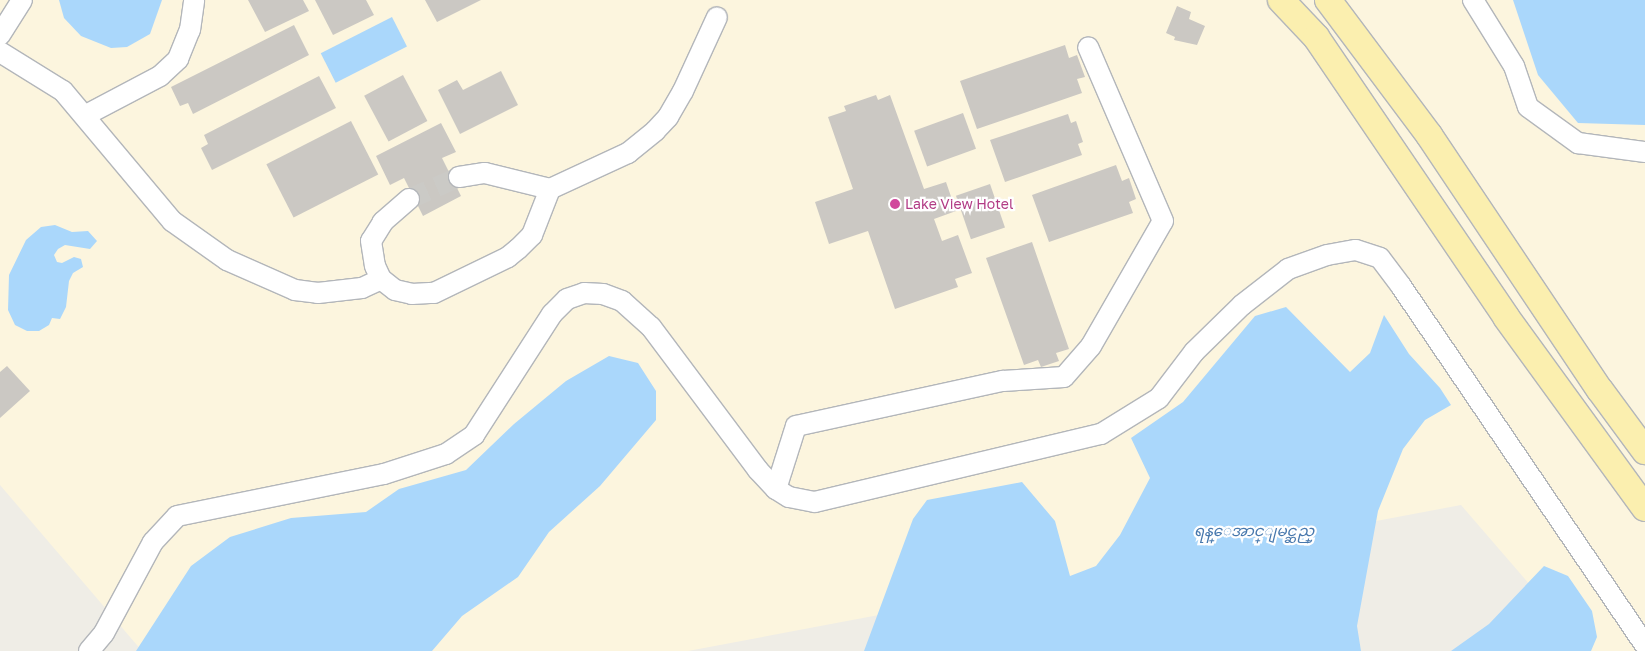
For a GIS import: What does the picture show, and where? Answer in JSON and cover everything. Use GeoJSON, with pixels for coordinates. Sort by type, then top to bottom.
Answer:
{"type":"FeatureCollection","features":[{"type":"Feature","properties":{"kind":"main road"},"geometry":{"type":"LineString","coordinates":[[1281,0],[1316,37],[1506,317],[1645,508]]}},
{"type":"Feature","properties":{"kind":"main road"},"geometry":{"type":"LineString","coordinates":[[1328,0],[1429,135],[1645,451]]}},
{"type":"Feature","properties":{"kind":"street"},"geometry":{"type":"LineString","coordinates":[[0,35],[22,0]]}},
{"type":"Feature","properties":{"kind":"street"},"geometry":{"type":"LineString","coordinates":[[86,115],[160,76],[178,59],[190,30],[194,0]]}},
{"type":"Feature","properties":{"kind":"street"},"geometry":{"type":"LineString","coordinates":[[1473,0],[1514,66],[1528,106],[1578,142],[1645,152]]}},
{"type":"Feature","properties":{"kind":"street"},"geometry":{"type":"LineString","coordinates":[[458,177],[484,172],[550,189],[628,153],[655,132],[683,91],[716,17]]}},
{"type":"Feature","properties":{"kind":"street"},"geometry":{"type":"LineString","coordinates":[[776,489],[796,426],[1003,381],[1064,377],[1091,346],[1163,221],[1088,48]]}},
{"type":"Feature","properties":{"kind":"street"},"geometry":{"type":"LineString","coordinates":[[0,52],[45,78],[86,115],[172,221],[226,260],[263,278],[310,292],[362,288],[381,278]]}},
{"type":"Feature","properties":{"kind":"street"},"geometry":{"type":"LineString","coordinates":[[409,199],[383,222],[371,241],[375,266],[381,278],[395,290],[412,294],[434,293],[508,257],[532,234],[550,189]]}},
{"type":"Feature","properties":{"kind":"street"},"geometry":{"type":"LineString","coordinates":[[89,651],[104,633],[153,542],[177,516],[384,474],[446,454],[474,435],[552,314],[567,299],[584,293],[603,294],[622,301],[651,326],[758,470],[776,489],[789,497],[815,502],[1101,434],[1159,398],[1194,352],[1242,305],[1288,269],[1327,255],[1356,250],[1380,258],[1401,286],[1645,645]]}},
{"type":"Feature","properties":{"kind":"shaded area"},"geometry":{"type":"Polygon","coordinates":[[[0,0],[1645,0],[1645,651],[1587,651],[1461,505],[688,651],[142,651],[0,485],[0,0]]]}},
{"type":"Feature","properties":{"kind":"water"},"geometry":{"type":"Polygon","coordinates":[[[59,0],[162,0],[150,34],[127,47],[111,48],[81,36],[64,18],[59,0]]]}},
{"type":"Feature","properties":{"kind":"water"},"geometry":{"type":"Polygon","coordinates":[[[1513,0],[1645,0],[1645,125],[1578,123],[1538,75],[1513,0]]]}},
{"type":"Feature","properties":{"kind":"water"},"geometry":{"type":"Polygon","coordinates":[[[392,17],[407,46],[336,83],[321,53],[392,17]]]}},
{"type":"Feature","properties":{"kind":"water"},"geometry":{"type":"Polygon","coordinates":[[[55,225],[72,232],[88,231],[97,241],[90,249],[65,245],[58,249],[54,255],[57,262],[62,263],[74,257],[81,259],[83,267],[73,273],[69,281],[66,307],[60,319],[52,318],[49,325],[39,331],[27,331],[15,325],[8,310],[9,275],[26,240],[41,227],[55,225]]]}},
{"type":"Feature","properties":{"kind":"water","name":"ရန္ေအာင္ျမင္ဆည္"},"geometry":{"type":"Polygon","coordinates":[[[1286,307],[1350,372],[1370,353],[1384,315],[1409,354],[1440,388],[1451,405],[1425,420],[1403,449],[1378,511],[1357,626],[1361,651],[864,651],[913,519],[927,500],[1022,482],[1055,521],[1070,576],[1096,566],[1120,535],[1150,478],[1131,438],[1183,402],[1255,316],[1286,307]]]}},
{"type":"Feature","properties":{"kind":"water"},"geometry":{"type":"Polygon","coordinates":[[[609,356],[638,363],[656,391],[656,420],[600,486],[549,532],[518,577],[462,616],[432,651],[136,651],[191,566],[230,537],[291,518],[366,512],[399,489],[466,470],[514,424],[566,381],[609,356]]]}},
{"type":"Feature","properties":{"kind":"water"},"geometry":{"type":"Polygon","coordinates":[[[1544,566],[1568,576],[1592,611],[1597,637],[1591,651],[1451,651],[1489,624],[1544,566]]]}},
{"type":"Feature","properties":{"kind":"building"},"geometry":{"type":"Polygon","coordinates":[[[248,0],[303,0],[309,11],[265,32],[248,0]]]}},
{"type":"Feature","properties":{"kind":"building"},"geometry":{"type":"Polygon","coordinates":[[[315,0],[366,0],[374,15],[333,35],[315,0]]]}},
{"type":"Feature","properties":{"kind":"building"},"geometry":{"type":"Polygon","coordinates":[[[425,0],[481,0],[437,22],[425,0]]]}},
{"type":"Feature","properties":{"kind":"building"},"geometry":{"type":"Polygon","coordinates":[[[1177,6],[1191,12],[1189,19],[1205,26],[1197,45],[1174,40],[1175,37],[1166,33],[1177,6]]]}},
{"type":"Feature","properties":{"kind":"building"},"geometry":{"type":"Polygon","coordinates":[[[294,25],[309,55],[193,114],[188,103],[180,106],[171,87],[294,25]]]}},
{"type":"Feature","properties":{"kind":"building"},"geometry":{"type":"Polygon","coordinates":[[[1065,45],[1069,58],[1077,55],[1085,77],[1077,79],[1082,93],[977,129],[960,81],[1065,45]]]}},
{"type":"Feature","properties":{"kind":"building"},"geometry":{"type":"Polygon","coordinates":[[[501,71],[518,105],[460,134],[438,90],[457,80],[463,90],[501,71]]]}},
{"type":"Feature","properties":{"kind":"building"},"geometry":{"type":"Polygon","coordinates":[[[403,75],[427,121],[389,142],[364,96],[403,75]]]}},
{"type":"Feature","properties":{"kind":"building"},"geometry":{"type":"Polygon","coordinates":[[[319,76],[336,108],[212,170],[201,148],[208,144],[204,135],[319,76]]]}},
{"type":"Feature","properties":{"kind":"building"},"geometry":{"type":"Polygon","coordinates":[[[876,95],[878,100],[890,95],[924,189],[946,182],[956,211],[934,219],[942,241],[958,235],[972,273],[955,279],[958,287],[895,309],[868,231],[829,244],[815,202],[853,189],[828,117],[846,111],[844,106],[876,95]]]}},
{"type":"Feature","properties":{"kind":"building"},"geometry":{"type":"Polygon","coordinates":[[[963,113],[976,149],[927,166],[914,131],[963,113]]]}},
{"type":"Feature","properties":{"kind":"building"},"geometry":{"type":"Polygon","coordinates":[[[1068,114],[1071,123],[1076,121],[1083,142],[1078,144],[1082,155],[1005,182],[990,140],[1068,114]]]}},
{"type":"Feature","properties":{"kind":"building"},"geometry":{"type":"Polygon","coordinates":[[[351,121],[378,174],[294,218],[266,164],[351,121]]]}},
{"type":"Feature","properties":{"kind":"building"},"geometry":{"type":"Polygon","coordinates":[[[441,123],[456,152],[442,158],[461,196],[423,216],[404,178],[390,185],[376,156],[441,123]]]}},
{"type":"Feature","properties":{"kind":"building"},"geometry":{"type":"Polygon","coordinates":[[[1116,165],[1122,181],[1129,178],[1136,199],[1129,202],[1133,213],[1049,242],[1032,195],[1116,165]]]}},
{"type":"Feature","properties":{"kind":"building"},"geometry":{"type":"Polygon","coordinates":[[[990,184],[1005,227],[971,239],[956,196],[990,184]]]}},
{"type":"Feature","properties":{"kind":"building"},"geometry":{"type":"Polygon","coordinates":[[[1032,242],[1069,349],[1056,353],[1059,361],[1041,367],[1038,360],[1024,365],[986,258],[1032,242]]]}},
{"type":"Feature","properties":{"kind":"building"},"geometry":{"type":"Polygon","coordinates":[[[7,366],[30,391],[0,418],[0,372],[7,366]]]}},
{"type":"Feature","properties":{"kind":"tunnel"},"geometry":{"type":"LineString","coordinates":[[409,199],[459,177]]}},
{"type":"Feature","properties":{"kind":"place","name":"Lake View Hotel"},"geometry":{"type":"Point","coordinates":[895,204]}}]}
